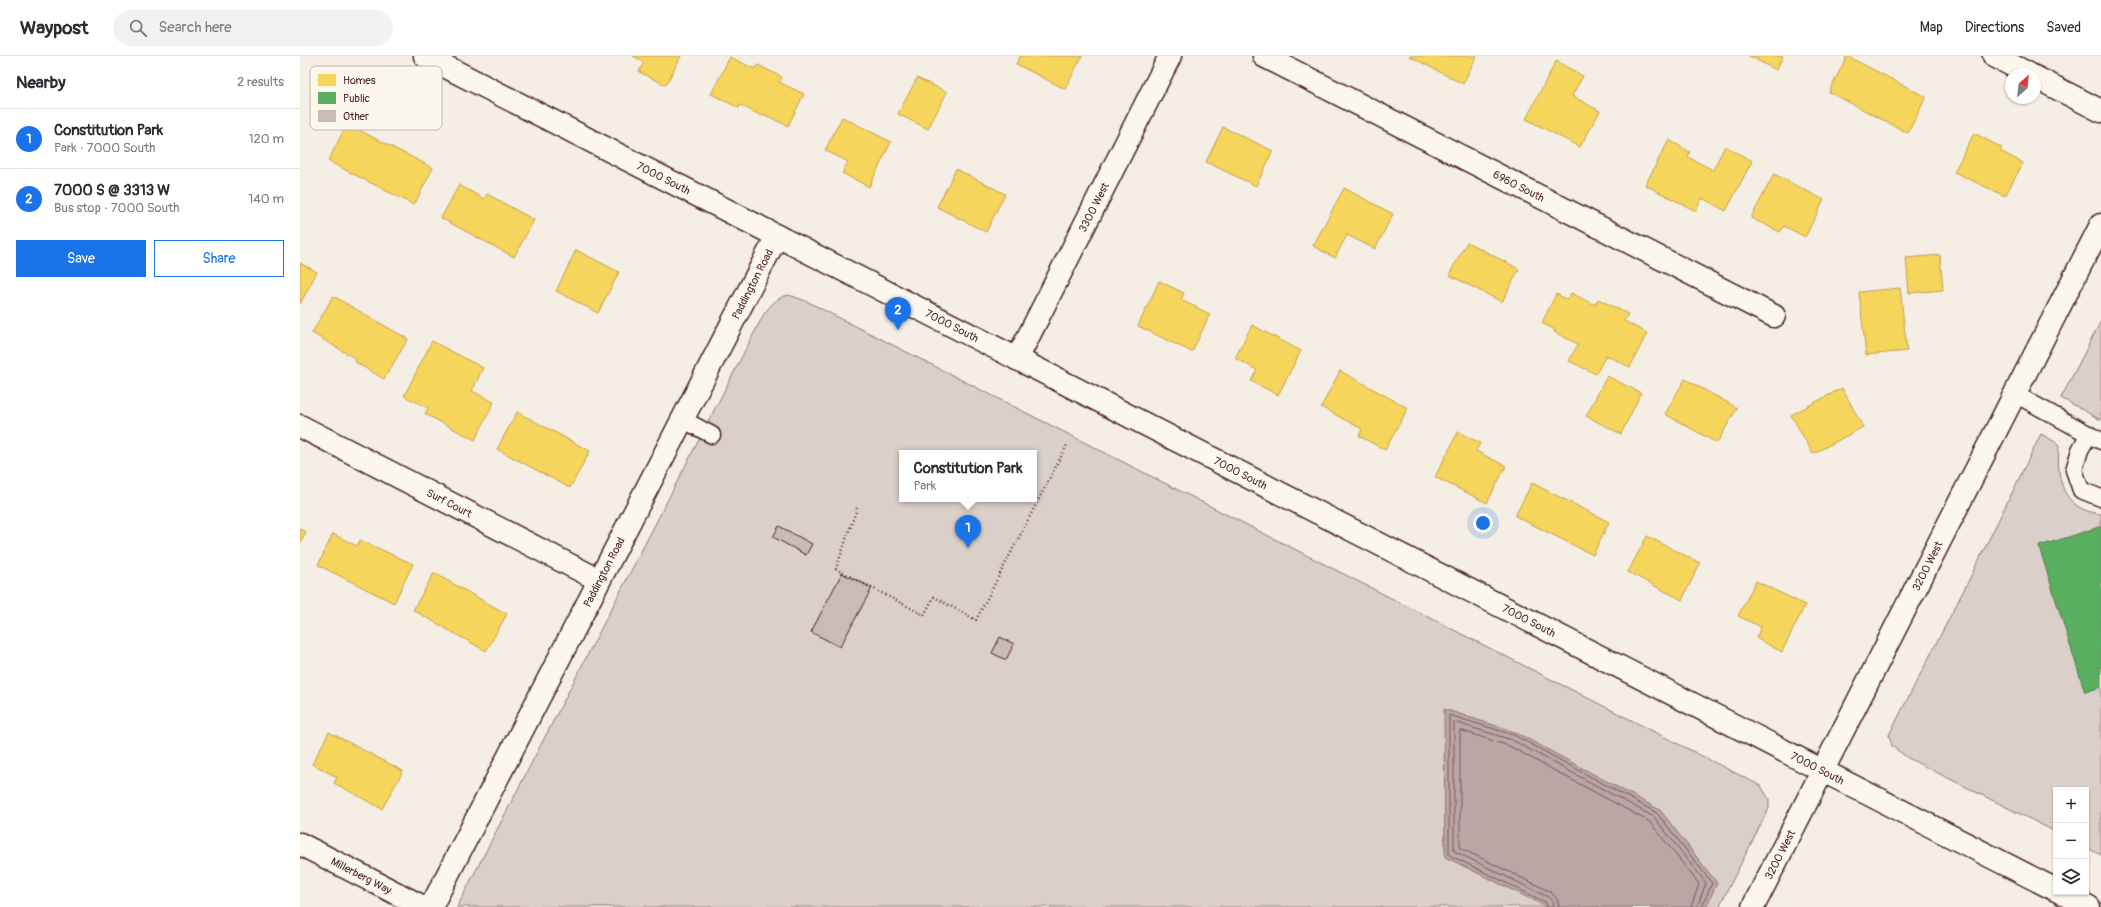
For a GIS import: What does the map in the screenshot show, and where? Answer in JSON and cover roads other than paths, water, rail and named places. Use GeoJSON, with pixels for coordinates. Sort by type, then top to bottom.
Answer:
{"type":"FeatureCollection","features":[{"type":"Feature","properties":{"kind":"street","name":"7000 South"},"geometry":{"type":"LineString","coordinates":[[425,56],[2053,888]]}},
{"type":"Feature","properties":{"kind":"street","name":"3300 West"},"geometry":{"type":"LineString","coordinates":[[1017,359],[1170,56]]}},
{"type":"Feature","properties":{"kind":"street","name":"6960 South"},"geometry":{"type":"LineString","coordinates":[[1264,56],[1774,316]]}},
{"type":"Feature","properties":{"kind":"street"},"geometry":{"type":"LineString","coordinates":[[1994,56],[2017,68]]}},
{"type":"Feature","properties":{"kind":"street"},"geometry":{"type":"LineString","coordinates":[[2041,80],[2101,110]]}},
{"type":"Feature","properties":{"kind":"street","name":"3200 West"},"geometry":{"type":"LineString","coordinates":[[1753,907],[2101,225]]}},
{"type":"Feature","properties":{"kind":"street","name":"Paddington Road"},"geometry":{"type":"LineString","coordinates":[[431,907],[777,236]]}},
{"type":"Feature","properties":{"kind":"street","name":"Surf Court"},"geometry":{"type":"LineString","coordinates":[[300,426],[599,580]]}},
{"type":"Feature","properties":{"kind":"street","name":"Millerberg Way"},"geometry":{"type":"LineString","coordinates":[[300,844],[423,907]]}},
{"type":"Feature","properties":{"kind":"street"},"geometry":{"type":"LineString","coordinates":[[2066,895],[2089,907]]}},
{"type":"Feature","properties":{"kind":"lane"},"geometry":{"type":"LineString","coordinates":[[2015,394],[2095,438],[2080,450],[2074,470],[2081,490],[2101,498]]}},
{"type":"Feature","properties":{"kind":"lane"},"geometry":{"type":"LineString","coordinates":[[682,419],[712,435]]}},
{"type":"Feature","properties":{"kind":"water"},"geometry":{"type":"Polygon","coordinates":[[[1444,709],[1515,732],[1660,810],[1717,883],[1706,907],[1547,907],[1445,857],[1444,709]]]}},
{"type":"Feature","properties":{"kind":"place","name":"7000 S @ 3313 W"},"geometry":{"type":"Point","coordinates":[898,330]}},
{"type":"Feature","properties":{"kind":"place","name":"Constitution Park"},"geometry":{"type":"Point","coordinates":[968,548]}}]}
